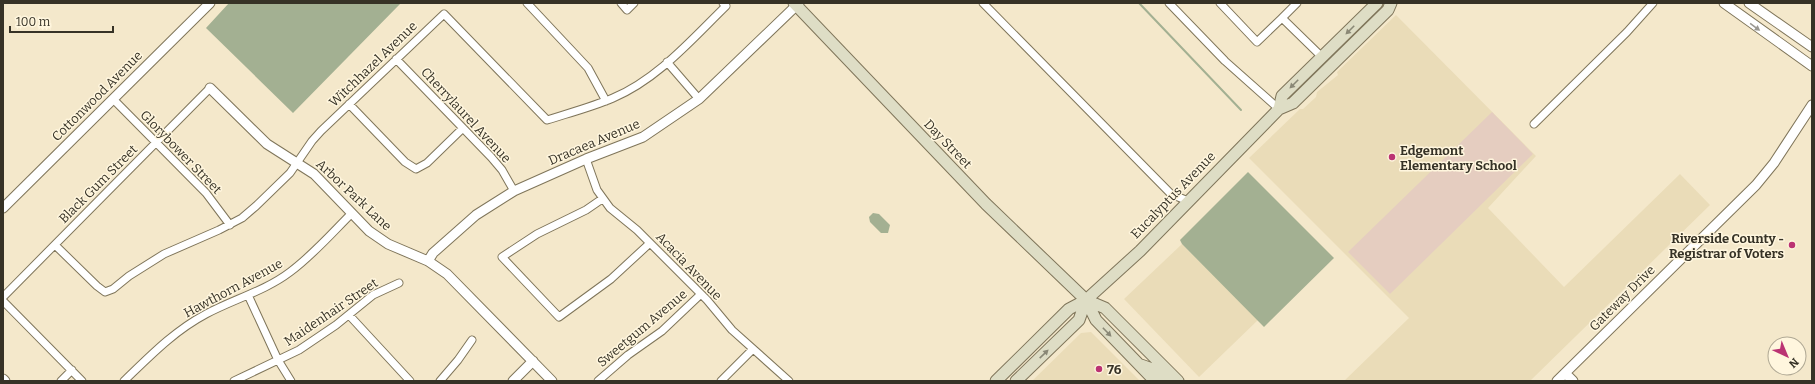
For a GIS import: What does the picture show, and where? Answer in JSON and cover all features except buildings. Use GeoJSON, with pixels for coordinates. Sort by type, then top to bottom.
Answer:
{"type":"FeatureCollection","features":[{"type":"Feature","properties":{"kind":"main road","name":"Eucalyptus Avenue"},"geometry":{"type":"LineString","coordinates":[[1279,108],[1282,96],[1377,3]]}},
{"type":"Feature","properties":{"kind":"main road","name":"Eucalyptus Avenue"},"geometry":{"type":"LineString","coordinates":[[996,381],[1068,309],[1086,300],[1140,251],[1279,108],[1293,103],[1388,10],[1391,3]]}},
{"type":"Feature","properties":{"kind":"main road","name":"Day Street"},"geometry":{"type":"LineString","coordinates":[[797,4],[986,204],[1086,300],[1096,320],[1155,381]]}},
{"type":"Feature","properties":{"kind":"main road","name":"Eucalyptus Avenue"},"geometry":{"type":"LineString","coordinates":[[1016,381],[1079,320],[1086,300]]}},
{"type":"Feature","properties":{"kind":"main road","name":"Day Street"},"geometry":{"type":"LineString","coordinates":[[1086,300],[1105,308],[1178,381]]}},
{"type":"Feature","properties":{"kind":"main road"},"geometry":{"type":"LineString","coordinates":[[1006,381],[1019,367],[1034,344]]}},
{"type":"Feature","properties":{"kind":"main road"},"geometry":{"type":"LineString","coordinates":[[1139,364],[1155,370],[1166,381]]}},
{"type":"Feature","properties":{"kind":"street","name":"Cottonwood Avenue"},"geometry":{"type":"LineString","coordinates":[[3,208],[210,3]]}},
{"type":"Feature","properties":{"kind":"street"},"geometry":{"type":"LineString","coordinates":[[527,3],[588,68],[606,100]]}},
{"type":"Feature","properties":{"kind":"street"},"geometry":{"type":"LineString","coordinates":[[621,3],[627,10],[634,3]]}},
{"type":"Feature","properties":{"kind":"street"},"geometry":{"type":"LineString","coordinates":[[983,3],[1171,194],[1188,201]]}},
{"type":"Feature","properties":{"kind":"street"},"geometry":{"type":"LineString","coordinates":[[1169,3],[1225,61],[1279,108]]}},
{"type":"Feature","properties":{"kind":"street"},"geometry":{"type":"LineString","coordinates":[[1220,3],[1257,42],[1297,3]]}},
{"type":"Feature","properties":{"kind":"street"},"geometry":{"type":"LineString","coordinates":[[1534,124],[1627,32],[1653,3]]}},
{"type":"Feature","properties":{"kind":"street"},"geometry":{"type":"LineString","coordinates":[[1724,3],[1812,66]]}},
{"type":"Feature","properties":{"kind":"street"},"geometry":{"type":"LineString","coordinates":[[1749,3],[1812,47]]}},
{"type":"Feature","properties":{"kind":"street","name":"Dracaea Avenue"},"geometry":{"type":"LineString","coordinates":[[428,261],[434,253],[476,215],[514,191],[586,159],[643,137],[699,99],[797,4]]}},
{"type":"Feature","properties":{"kind":"street","name":"Witchhazel Avenue"},"geometry":{"type":"LineString","coordinates":[[55,245],[105,292],[113,289],[129,276],[164,254],[230,225],[256,206],[290,173],[312,141],[348,104],[444,14],[547,120],[606,100],[635,86],[667,62],[725,5]]}},
{"type":"Feature","properties":{"kind":"street"},"geometry":{"type":"LineString","coordinates":[[1282,18],[1322,57]]}},
{"type":"Feature","properties":{"kind":"street","name":"Cherrylaurel Avenue"},"geometry":{"type":"LineString","coordinates":[[396,59],[497,163],[514,191]]}},
{"type":"Feature","properties":{"kind":"street"},"geometry":{"type":"LineString","coordinates":[[667,62],[699,99]]}},
{"type":"Feature","properties":{"kind":"street","name":"Black Gum Street"},"geometry":{"type":"LineString","coordinates":[[3,297],[210,88]]}},
{"type":"Feature","properties":{"kind":"street","name":"Arbor Park Lane"},"geometry":{"type":"LineString","coordinates":[[210,88],[267,144],[314,174],[369,231],[388,244],[428,261],[458,283],[552,381]]}},
{"type":"Feature","properties":{"kind":"street","name":"Glorybower Street"},"geometry":{"type":"LineString","coordinates":[[112,99],[206,192],[230,225]]}},
{"type":"Feature","properties":{"kind":"street"},"geometry":{"type":"LineString","coordinates":[[348,104],[405,162],[416,169],[427,163],[463,128]]}},
{"type":"Feature","properties":{"kind":"street","name":"Gateway Drive"},"geometry":{"type":"LineString","coordinates":[[1557,381],[1756,185],[1774,163],[1812,105]]}},
{"type":"Feature","properties":{"kind":"street","name":"Acacia Avenue"},"geometry":{"type":"LineString","coordinates":[[586,159],[602,199],[650,243],[701,294],[732,330],[789,381]]}},
{"type":"Feature","properties":{"kind":"street"},"geometry":{"type":"LineString","coordinates":[[602,199],[586,210],[537,234],[502,257],[558,317],[611,279],[650,243]]}},
{"type":"Feature","properties":{"kind":"street","name":"Hawthorn Avenue"},"geometry":{"type":"LineString","coordinates":[[124,381],[158,348],[189,324],[219,307],[274,282],[294,269],[352,213]]}},
{"type":"Feature","properties":{"kind":"street","name":"Maidenhair Street"},"geometry":{"type":"LineString","coordinates":[[234,381],[319,338],[373,295],[399,283]]}},
{"type":"Feature","properties":{"kind":"street","name":"Sweetgum Avenue"},"geometry":{"type":"LineString","coordinates":[[598,381],[628,355],[662,331],[701,294]]}},
{"type":"Feature","properties":{"kind":"street"},"geometry":{"type":"LineString","coordinates":[[248,295],[278,360],[291,381]]}},
{"type":"Feature","properties":{"kind":"street"},"geometry":{"type":"LineString","coordinates":[[3,301],[82,381]]}},
{"type":"Feature","properties":{"kind":"street"},"geometry":{"type":"LineString","coordinates":[[349,315],[410,381]]}},
{"type":"Feature","properties":{"kind":"street"},"geometry":{"type":"LineString","coordinates":[[440,381],[458,360],[472,340]]}},
{"type":"Feature","properties":{"kind":"street"},"geometry":{"type":"LineString","coordinates":[[721,381],[753,349]]}},
{"type":"Feature","properties":{"kind":"street"},"geometry":{"type":"LineString","coordinates":[[513,381],[533,361]]}},
{"type":"Feature","properties":{"kind":"street"},"geometry":{"type":"LineString","coordinates":[[61,381],[72,370]]}},
{"type":"Feature","properties":{"kind":"street"},"geometry":{"type":"LineString","coordinates":[[1565,373],[1573,381]]}},
{"type":"Feature","properties":{"kind":"shaded area"},"geometry":{"type":"Polygon","coordinates":[[[229,3],[401,3],[293,113],[206,28],[229,3]]]}},
{"type":"Feature","properties":{"kind":"shaded area"},"geometry":{"type":"Polygon","coordinates":[[[1396,15],[1536,156],[1488,208],[1564,287],[1680,174],[1710,205],[1530,381],[1344,381],[1409,318],[1249,158],[1300,109],[1303,109],[1316,97],[1317,92],[1338,75],[1337,72],[1396,15]]]}},
{"type":"Feature","properties":{"kind":"shaded area"},"geometry":{"type":"Polygon","coordinates":[[[1492,112],[1533,154],[1390,294],[1348,252],[1492,112]]]}},
{"type":"Feature","properties":{"kind":"shaded area"},"geometry":{"type":"Polygon","coordinates":[[[1248,172],[1334,258],[1264,327],[1182,244],[1180,240],[1248,172]]]}},
{"type":"Feature","properties":{"kind":"shaded area"},"geometry":{"type":"Polygon","coordinates":[[[873,213],[879,214],[890,225],[888,233],[881,233],[870,222],[869,217],[873,213]]]}},
{"type":"Feature","properties":{"kind":"shaded area"},"geometry":{"type":"Polygon","coordinates":[[[1182,244],[1258,320],[1199,377],[1124,299],[1182,244]]]}},
{"type":"Feature","properties":{"kind":"shaded area"},"geometry":{"type":"Polygon","coordinates":[[[1091,332],[1140,381],[1032,381],[1081,333],[1091,332]]]}},
{"type":"Feature","properties":{"kind":"waterway"},"geometry":{"type":"LineString","coordinates":[[1139,3],[1241,110]]}},
{"type":"Feature","properties":{"kind":"place","name":"Edgemont Elementary School"},"geometry":{"type":"Point","coordinates":[1392,157]}},
{"type":"Feature","properties":{"kind":"place","name":"Riverside County - Registrar of Voters"},"geometry":{"type":"Point","coordinates":[1792,245]}},
{"type":"Feature","properties":{"kind":"place","name":"76"},"geometry":{"type":"Point","coordinates":[1099,369]}}]}
